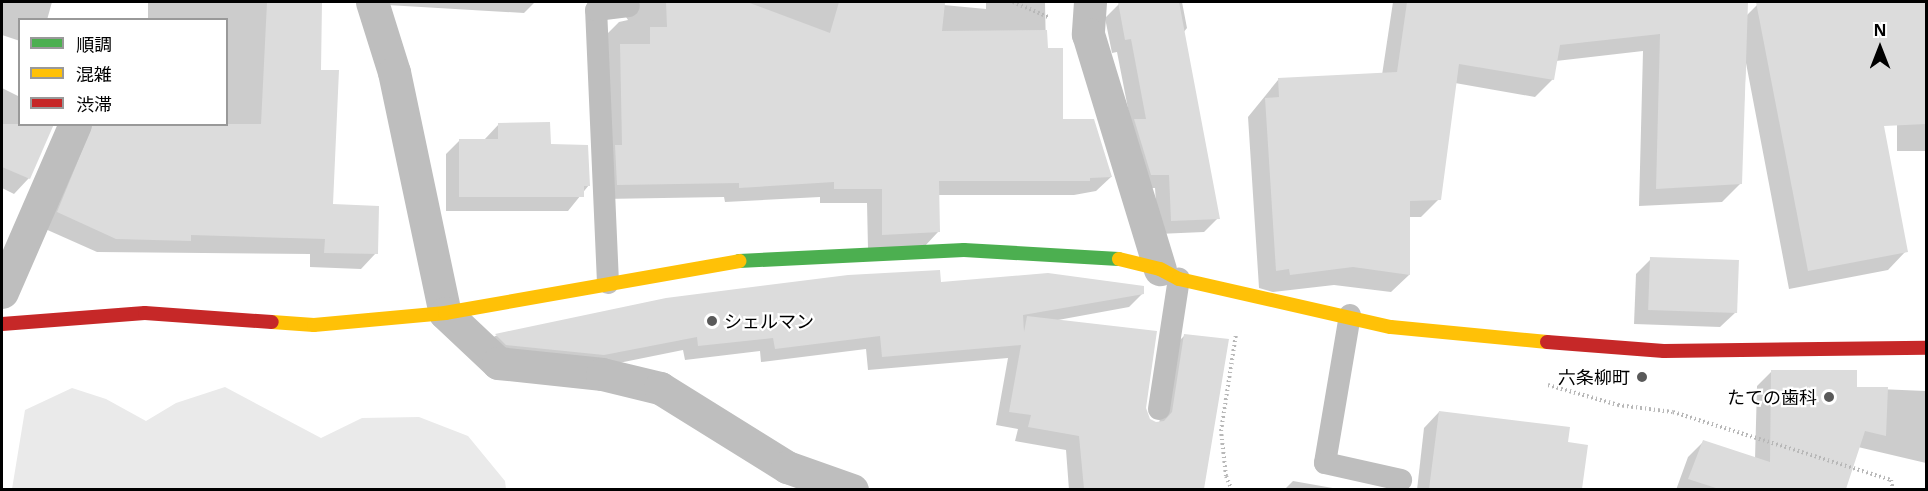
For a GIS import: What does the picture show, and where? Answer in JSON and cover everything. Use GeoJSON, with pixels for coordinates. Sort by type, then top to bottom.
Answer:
{"type":"FeatureCollection","features":[{"type":"Feature","properties":{"kind":"street"},"geometry":{"type":"LineString","coordinates":[[372,2],[394,72],[445,313],[498,363],[602,374],[660,388],[787,467],[852,489]]}},
{"type":"Feature","properties":{"kind":"street"},"geometry":{"type":"LineString","coordinates":[[1090,2],[1088,34],[1170,274]]}},
{"type":"Feature","properties":{"kind":"street"},"geometry":{"type":"LineString","coordinates":[[2,292],[74,126]]}},
{"type":"Feature","properties":{"kind":"street"},"geometry":{"type":"LineString","coordinates":[[2,324],[145,313],[314,325],[445,313],[724,262],[964,250],[1110,257],[1170,274],[1350,315],[1391,327],[1664,351],[1926,348]]}},
{"type":"Feature","properties":{"kind":"lane"},"geometry":{"type":"LineString","coordinates":[[608,283],[596,10],[629,6]]}},
{"type":"Feature","properties":{"kind":"lane"},"geometry":{"type":"LineString","coordinates":[[1159,409],[1170,274]]}},
{"type":"Feature","properties":{"kind":"lane"},"geometry":{"type":"LineString","coordinates":[[1350,315],[1325,463],[1401,480]]}},
{"type":"Feature","properties":{"kind":"path"},"geometry":{"type":"LineString","coordinates":[[1232,489],[1226,476],[1221,431],[1245,292]]}},
{"type":"Feature","properties":{"kind":"path"},"geometry":{"type":"LineString","coordinates":[[1540,382],[1618,405],[1673,412],[1891,480],[1893,489]]}},
{"type":"Feature","properties":{"kind":"shaded area"},"geometry":{"type":"Polygon","coordinates":[[[225,387],[321,438],[362,418],[419,417],[468,436],[505,481],[506,489],[12,489],[25,410],[72,388],[106,399],[146,421],[176,403],[225,387]]]}},
{"type":"Feature","properties":{"kind":"building"},"geometry":{"type":"Polygon","coordinates":[[[267,2],[322,2],[321,70],[339,70],[333,204],[379,206],[378,254],[324,253],[325,239],[191,235],[191,241],[116,239],[57,212],[92,126],[261,124],[267,2]]]}},
{"type":"Feature","properties":{"kind":"building"},"geometry":{"type":"Polygon","coordinates":[[[666,2],[747,2],[830,33],[839,2],[945,3],[942,31],[1047,30],[1048,48],[1063,48],[1063,119],[1094,119],[1112,177],[1090,178],[1090,181],[939,181],[940,232],[882,235],[882,189],[834,189],[834,182],[739,188],[739,183],[617,185],[615,145],[622,145],[620,44],[650,44],[650,27],[667,27],[666,2]]]}},
{"type":"Feature","properties":{"kind":"building"},"geometry":{"type":"Polygon","coordinates":[[[1118,2],[1179,2],[1220,219],[1171,221],[1169,175],[1151,175],[1134,119],[1146,119],[1131,39],[1125,40],[1118,2]]]}},
{"type":"Feature","properties":{"kind":"building"},"geometry":{"type":"Polygon","coordinates":[[[1407,2],[1748,2],[1742,184],[1656,189],[1660,34],[1560,45],[1554,80],[1459,64],[1441,200],[1410,201],[1410,275],[1353,267],[1290,275],[1289,269],[1276,271],[1265,98],[1279,97],[1278,78],[1397,72],[1407,2]]]}},
{"type":"Feature","properties":{"kind":"building"},"geometry":{"type":"Polygon","coordinates":[[[1756,2],[1926,2],[1926,124],[1884,126],[1908,252],[1808,271],[1756,2]]]}},
{"type":"Feature","properties":{"kind":"building"},"geometry":{"type":"Polygon","coordinates":[[[550,122],[551,144],[588,145],[590,186],[584,186],[584,197],[459,197],[459,139],[498,139],[498,123],[550,122]]]}},
{"type":"Feature","properties":{"kind":"building"},"geometry":{"type":"Polygon","coordinates":[[[2,124],[53,126],[30,179],[2,167],[2,124]]]}},
{"type":"Feature","properties":{"kind":"building"},"geometry":{"type":"Polygon","coordinates":[[[1650,257],[1739,260],[1737,313],[1648,310],[1650,257]]]}},
{"type":"Feature","properties":{"kind":"building"},"geometry":{"type":"Polygon","coordinates":[[[940,270],[941,282],[1048,273],[1144,286],[1144,294],[1023,315],[1024,332],[1027,316],[1157,331],[1146,408],[1150,419],[1156,422],[1164,421],[1172,412],[1184,334],[1229,339],[1204,489],[1084,489],[1079,436],[1028,427],[1031,415],[1009,412],[1021,345],[882,357],[880,336],[775,349],[773,338],[698,346],[697,337],[604,355],[506,345],[495,334],[666,298],[848,275],[940,270]]]}},
{"type":"Feature","properties":{"kind":"building"},"geometry":{"type":"Polygon","coordinates":[[[1771,370],[1857,370],[1857,387],[1888,387],[1886,436],[1865,431],[1846,489],[1719,489],[1688,479],[1703,440],[1770,462],[1771,370]]]}},
{"type":"Feature","properties":{"kind":"building"},"geometry":{"type":"Polygon","coordinates":[[[1439,411],[1570,427],[1568,442],[1588,445],[1582,489],[1429,489],[1439,411]]]}},
{"type":"Feature","properties":{"kind":"traffic: fast"},"geometry":{"type":"LineString","coordinates":[[739,261],[964,250],[1119,259]]}},
{"type":"Feature","properties":{"kind":"traffic: slow"},"geometry":{"type":"LineString","coordinates":[[1119,259],[1160,269],[1179,279],[1391,327],[1547,342]]}},
{"type":"Feature","properties":{"kind":"traffic: slow"},"geometry":{"type":"LineString","coordinates":[[272,322],[314,325],[445,313],[739,261]]}},
{"type":"Feature","properties":{"kind":"traffic: jam"},"geometry":{"type":"LineString","coordinates":[[2,324],[145,313],[272,322]]}},
{"type":"Feature","properties":{"kind":"traffic: jam"},"geometry":{"type":"LineString","coordinates":[[1547,342],[1664,351],[1926,348]]}},
{"type":"Feature","properties":{"kind":"place","name":"シェルマン"},"geometry":{"type":"Point","coordinates":[712,321]}},
{"type":"Feature","properties":{"kind":"place","name":"六条柳町"},"geometry":{"type":"Point","coordinates":[1642,377]}},
{"type":"Feature","properties":{"kind":"place","name":"たての歯科"},"geometry":{"type":"Point","coordinates":[1829,397]}}]}
